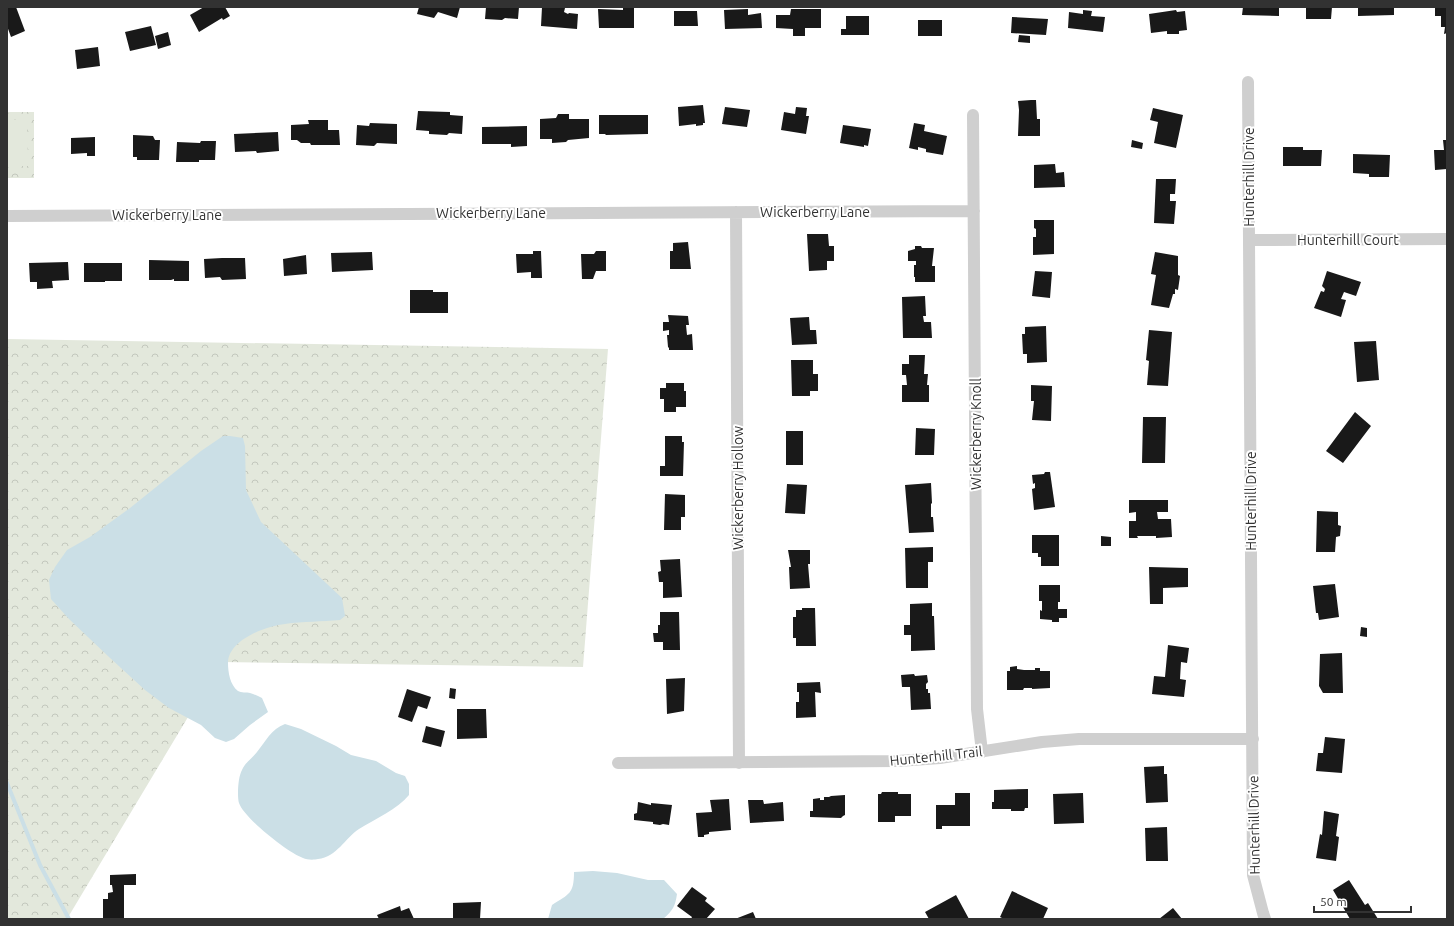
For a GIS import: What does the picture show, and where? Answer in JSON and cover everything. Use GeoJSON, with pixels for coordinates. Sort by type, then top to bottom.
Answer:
{"type":"FeatureCollection","features":[{"type":"Feature","properties":{"kind":"street","name":"Hunterhill Drive"},"geometry":{"type":"LineString","coordinates":[[1248,82],[1253,875],[1265,919]]}},
{"type":"Feature","properties":{"kind":"street","name":"Wickerberry Knoll"},"geometry":{"type":"LineString","coordinates":[[974,115],[977,709],[982,752]]}},
{"type":"Feature","properties":{"kind":"street","name":"Wickerberry Lane"},"geometry":{"type":"LineString","coordinates":[[7,216],[974,211]]}},
{"type":"Feature","properties":{"kind":"street","name":"Wickerberry Hollow"},"geometry":{"type":"LineString","coordinates":[[736,212],[739,763]]}},
{"type":"Feature","properties":{"kind":"street","name":"Hunterhill Court"},"geometry":{"type":"LineString","coordinates":[[1249,240],[1447,239]]}},
{"type":"Feature","properties":{"kind":"street","name":"Hunterhill Trail"},"geometry":{"type":"LineString","coordinates":[[618,763],[898,761],[940,758],[1042,742],[1079,739],[1253,739]]}},
{"type":"Feature","properties":{"kind":"green space"},"geometry":{"type":"Polygon","coordinates":[[[7,112],[34,112],[34,178],[7,178],[7,112]]]}},
{"type":"Feature","properties":{"kind":"green space"},"geometry":{"type":"Polygon","coordinates":[[[7,120],[27,120],[28,166],[7,166],[7,120]]]}},
{"type":"Feature","properties":{"kind":"green space"},"geometry":{"type":"Polygon","coordinates":[[[7,339],[608,349],[583,667],[221,662],[67,919],[7,919],[7,339]]]}},
{"type":"Feature","properties":{"kind":"shaded area"},"geometry":{"type":"Polygon","coordinates":[[[223,436],[243,438],[245,446],[246,490],[261,522],[342,598],[345,616],[340,620],[277,625],[249,636],[234,647],[228,663],[231,682],[239,692],[252,693],[262,698],[268,712],[234,739],[226,742],[215,738],[201,725],[169,708],[145,690],[69,619],[51,599],[49,580],[55,567],[67,550],[90,537],[130,508],[201,451],[223,436]]]}},
{"type":"Feature","properties":{"kind":"shaded area"},"geometry":{"type":"Polygon","coordinates":[[[285,724],[301,729],[351,755],[376,761],[396,773],[405,776],[409,784],[409,795],[399,805],[359,829],[336,851],[325,858],[313,860],[305,859],[296,855],[257,826],[243,809],[238,800],[239,782],[243,767],[257,752],[272,732],[285,724]]]}},
{"type":"Feature","properties":{"kind":"shaded area"},"geometry":{"type":"Polygon","coordinates":[[[593,871],[617,873],[648,880],[664,880],[677,894],[674,905],[671,911],[663,919],[548,919],[552,905],[566,896],[572,889],[574,872],[593,871]]]}},
{"type":"Feature","properties":{"kind":"building"},"geometry":{"type":"Polygon","coordinates":[[[7,7],[16,7],[25,31],[11,37],[7,26],[7,7]]]}},
{"type":"Feature","properties":{"kind":"building"},"geometry":{"type":"Polygon","coordinates":[[[204,7],[225,7],[230,16],[223,20],[222,18],[199,32],[190,15],[204,7]]]}},
{"type":"Feature","properties":{"kind":"building"},"geometry":{"type":"Polygon","coordinates":[[[419,7],[460,7],[457,18],[438,12],[434,18],[417,14],[419,7]]]}},
{"type":"Feature","properties":{"kind":"building"},"geometry":{"type":"Polygon","coordinates":[[[486,7],[519,7],[518,19],[485,19],[486,7]]]}},
{"type":"Feature","properties":{"kind":"building"},"geometry":{"type":"Polygon","coordinates":[[[542,7],[565,8],[564,12],[568,14],[578,14],[577,29],[541,26],[542,7]]]}},
{"type":"Feature","properties":{"kind":"building"},"geometry":{"type":"Polygon","coordinates":[[[1243,7],[1279,7],[1279,16],[1242,15],[1243,7]]]}},
{"type":"Feature","properties":{"kind":"building"},"geometry":{"type":"Polygon","coordinates":[[[1306,7],[1332,7],[1331,19],[1306,19],[1306,7]]]}},
{"type":"Feature","properties":{"kind":"building"},"geometry":{"type":"Polygon","coordinates":[[[1358,7],[1394,7],[1394,15],[1358,16],[1358,7]]]}},
{"type":"Feature","properties":{"kind":"building"},"geometry":{"type":"Polygon","coordinates":[[[1435,7],[1447,7],[1447,33],[1444,34],[1445,27],[1441,27],[1441,16],[1435,16],[1435,7]]]}},
{"type":"Feature","properties":{"kind":"building"},"geometry":{"type":"Polygon","coordinates":[[[623,8],[634,8],[634,28],[599,28],[598,9],[623,10],[623,8]]]}},
{"type":"Feature","properties":{"kind":"building"},"geometry":{"type":"Polygon","coordinates":[[[748,9],[748,15],[761,13],[762,28],[725,29],[724,10],[748,9]]]}},
{"type":"Feature","properties":{"kind":"building"},"geometry":{"type":"Polygon","coordinates":[[[791,9],[821,9],[821,28],[805,28],[805,36],[793,36],[793,29],[776,28],[776,15],[790,15],[791,9]]]}},
{"type":"Feature","properties":{"kind":"building"},"geometry":{"type":"Polygon","coordinates":[[[1083,10],[1092,11],[1091,16],[1105,17],[1103,32],[1068,28],[1069,12],[1083,14],[1083,10]]]}},
{"type":"Feature","properties":{"kind":"building"},"geometry":{"type":"Polygon","coordinates":[[[1176,10],[1177,12],[1185,11],[1187,30],[1179,31],[1179,34],[1167,34],[1167,31],[1151,33],[1149,14],[1176,10]]]}},
{"type":"Feature","properties":{"kind":"building"},"geometry":{"type":"Polygon","coordinates":[[[674,11],[697,11],[698,26],[674,26],[674,11]]]}},
{"type":"Feature","properties":{"kind":"building"},"geometry":{"type":"Polygon","coordinates":[[[846,16],[869,16],[869,35],[841,35],[841,29],[846,29],[846,16]]]}},
{"type":"Feature","properties":{"kind":"building"},"geometry":{"type":"Polygon","coordinates":[[[1012,17],[1048,19],[1046,35],[1011,33],[1012,17]]]}},
{"type":"Feature","properties":{"kind":"building"},"geometry":{"type":"Polygon","coordinates":[[[918,20],[942,20],[942,36],[918,36],[918,20]]]}},
{"type":"Feature","properties":{"kind":"building"},"geometry":{"type":"Polygon","coordinates":[[[151,26],[156,45],[130,51],[125,32],[151,26]]]}},
{"type":"Feature","properties":{"kind":"building"},"geometry":{"type":"Polygon","coordinates":[[[168,32],[171,45],[158,49],[155,36],[168,32]]]}},
{"type":"Feature","properties":{"kind":"building"},"geometry":{"type":"Polygon","coordinates":[[[1019,35],[1030,36],[1030,43],[1018,42],[1019,35]]]}},
{"type":"Feature","properties":{"kind":"building"},"geometry":{"type":"Polygon","coordinates":[[[98,47],[100,66],[77,69],[75,50],[98,47]]]}},
{"type":"Feature","properties":{"kind":"building"},"geometry":{"type":"Polygon","coordinates":[[[1036,100],[1037,119],[1040,119],[1040,136],[1018,136],[1018,101],[1036,100]]]}},
{"type":"Feature","properties":{"kind":"building"},"geometry":{"type":"Polygon","coordinates":[[[703,105],[705,123],[703,123],[703,125],[696,126],[696,124],[679,126],[678,107],[703,105]]]}},
{"type":"Feature","properties":{"kind":"building"},"geometry":{"type":"Polygon","coordinates":[[[725,107],[750,110],[747,127],[722,124],[725,107]]]}},
{"type":"Feature","properties":{"kind":"building"},"geometry":{"type":"Polygon","coordinates":[[[796,107],[807,108],[806,116],[809,116],[806,134],[781,130],[784,112],[795,114],[796,107]]]}},
{"type":"Feature","properties":{"kind":"building"},"geometry":{"type":"Polygon","coordinates":[[[1153,108],[1183,115],[1176,148],[1154,143],[1158,122],[1150,120],[1153,108]]]}},
{"type":"Feature","properties":{"kind":"building"},"geometry":{"type":"Polygon","coordinates":[[[418,111],[450,112],[450,115],[463,116],[462,134],[429,134],[429,131],[416,130],[418,111]]]}},
{"type":"Feature","properties":{"kind":"building"},"geometry":{"type":"Polygon","coordinates":[[[558,114],[569,114],[569,119],[589,119],[589,138],[552,143],[552,139],[540,139],[540,119],[556,118],[558,114]]]}},
{"type":"Feature","properties":{"kind":"building"},"geometry":{"type":"Polygon","coordinates":[[[599,115],[648,115],[648,134],[599,134],[599,115]]]}},
{"type":"Feature","properties":{"kind":"building"},"geometry":{"type":"Polygon","coordinates":[[[308,120],[328,120],[328,130],[339,130],[340,145],[311,145],[310,143],[301,143],[297,140],[291,140],[291,125],[309,124],[308,120]]]}},
{"type":"Feature","properties":{"kind":"building"},"geometry":{"type":"Polygon","coordinates":[[[370,123],[397,124],[397,144],[377,143],[374,146],[356,145],[357,125],[369,126],[370,123]]]}},
{"type":"Feature","properties":{"kind":"building"},"geometry":{"type":"Polygon","coordinates":[[[914,123],[925,125],[924,131],[947,136],[943,155],[926,152],[926,149],[918,147],[918,150],[909,148],[914,123]]]}},
{"type":"Feature","properties":{"kind":"building"},"geometry":{"type":"Polygon","coordinates":[[[843,125],[871,129],[868,146],[864,145],[864,147],[840,143],[843,125]]]}},
{"type":"Feature","properties":{"kind":"building"},"geometry":{"type":"Polygon","coordinates":[[[527,126],[527,146],[511,147],[511,144],[482,144],[482,127],[527,126]]]}},
{"type":"Feature","properties":{"kind":"building"},"geometry":{"type":"Polygon","coordinates":[[[278,132],[279,151],[257,153],[256,151],[235,152],[234,134],[278,132]]]}},
{"type":"Feature","properties":{"kind":"building"},"geometry":{"type":"Polygon","coordinates":[[[133,135],[153,136],[155,140],[160,140],[159,160],[137,160],[137,157],[133,157],[133,135]]]}},
{"type":"Feature","properties":{"kind":"building"},"geometry":{"type":"Polygon","coordinates":[[[95,137],[95,156],[87,156],[87,153],[71,154],[71,138],[95,137]]]}},
{"type":"Feature","properties":{"kind":"building"},"geometry":{"type":"Polygon","coordinates":[[[1132,140],[1143,143],[1142,149],[1131,147],[1132,140]]]}},
{"type":"Feature","properties":{"kind":"building"},"geometry":{"type":"Polygon","coordinates":[[[1443,140],[1447,140],[1447,169],[1435,170],[1434,150],[1444,150],[1443,140]]]}},
{"type":"Feature","properties":{"kind":"building"},"geometry":{"type":"Polygon","coordinates":[[[201,141],[216,141],[215,160],[176,162],[177,142],[200,143],[201,141]]]}},
{"type":"Feature","properties":{"kind":"building"},"geometry":{"type":"Polygon","coordinates":[[[1283,147],[1303,147],[1303,150],[1322,150],[1321,166],[1283,166],[1283,147]]]}},
{"type":"Feature","properties":{"kind":"building"},"geometry":{"type":"Polygon","coordinates":[[[1353,154],[1390,155],[1389,177],[1369,177],[1369,174],[1353,173],[1353,154]]]}},
{"type":"Feature","properties":{"kind":"building"},"geometry":{"type":"Polygon","coordinates":[[[1055,164],[1056,173],[1064,172],[1065,187],[1034,188],[1034,165],[1055,164]]]}},
{"type":"Feature","properties":{"kind":"building"},"geometry":{"type":"Polygon","coordinates":[[[1156,179],[1176,179],[1175,194],[1170,194],[1170,201],[1176,201],[1174,224],[1154,223],[1156,179]]]}},
{"type":"Feature","properties":{"kind":"building"},"geometry":{"type":"Polygon","coordinates":[[[1034,220],[1054,220],[1054,254],[1033,255],[1033,237],[1036,237],[1034,220]]]}},
{"type":"Feature","properties":{"kind":"building"},"geometry":{"type":"Polygon","coordinates":[[[807,234],[828,234],[829,246],[834,246],[834,261],[827,261],[827,270],[809,271],[807,234]]]}},
{"type":"Feature","properties":{"kind":"building"},"geometry":{"type":"Polygon","coordinates":[[[688,242],[691,269],[670,269],[670,251],[673,251],[673,243],[688,242]]]}},
{"type":"Feature","properties":{"kind":"building"},"geometry":{"type":"Polygon","coordinates":[[[915,246],[921,246],[922,248],[934,248],[932,266],[935,266],[935,282],[915,282],[914,265],[916,265],[916,261],[908,261],[908,251],[915,249],[915,246]]]}},
{"type":"Feature","properties":{"kind":"building"},"geometry":{"type":"Polygon","coordinates":[[[533,251],[541,251],[542,278],[531,278],[531,272],[517,273],[516,254],[533,254],[533,251]]]}},
{"type":"Feature","properties":{"kind":"building"},"geometry":{"type":"Polygon","coordinates":[[[596,251],[606,251],[606,271],[596,271],[593,279],[582,279],[581,254],[594,254],[596,251]]]}},
{"type":"Feature","properties":{"kind":"building"},"geometry":{"type":"Polygon","coordinates":[[[372,252],[373,270],[332,272],[331,253],[372,252]]]}},
{"type":"Feature","properties":{"kind":"building"},"geometry":{"type":"Polygon","coordinates":[[[1155,252],[1178,256],[1178,275],[1180,276],[1178,290],[1175,289],[1175,294],[1173,294],[1169,308],[1151,305],[1156,275],[1151,274],[1155,252]]]}},
{"type":"Feature","properties":{"kind":"building"},"geometry":{"type":"Polygon","coordinates":[[[306,255],[307,274],[284,276],[283,259],[306,255]]]}},
{"type":"Feature","properties":{"kind":"building"},"geometry":{"type":"Polygon","coordinates":[[[245,258],[246,279],[222,280],[220,277],[205,278],[204,259],[245,258]]]}},
{"type":"Feature","properties":{"kind":"building"},"geometry":{"type":"Polygon","coordinates":[[[149,260],[189,261],[189,281],[174,281],[174,279],[149,280],[149,260]]]}},
{"type":"Feature","properties":{"kind":"building"},"geometry":{"type":"Polygon","coordinates":[[[68,262],[69,280],[52,281],[53,288],[37,289],[37,282],[30,282],[29,263],[68,262]]]}},
{"type":"Feature","properties":{"kind":"building"},"geometry":{"type":"Polygon","coordinates":[[[84,263],[122,263],[122,281],[84,282],[84,263]]]}},
{"type":"Feature","properties":{"kind":"building"},"geometry":{"type":"Polygon","coordinates":[[[1035,271],[1052,272],[1050,298],[1032,296],[1035,271]]]}},
{"type":"Feature","properties":{"kind":"building"},"geometry":{"type":"Polygon","coordinates":[[[1327,271],[1361,282],[1356,296],[1344,292],[1341,299],[1346,300],[1341,317],[1314,308],[1321,291],[1324,292],[1325,289],[1322,286],[1327,271]]]}},
{"type":"Feature","properties":{"kind":"building"},"geometry":{"type":"Polygon","coordinates":[[[410,290],[433,290],[433,292],[448,292],[448,313],[410,313],[410,290]]]}},
{"type":"Feature","properties":{"kind":"building"},"geometry":{"type":"Polygon","coordinates":[[[925,296],[926,316],[923,316],[924,322],[931,322],[932,338],[903,338],[902,297],[925,296]]]}},
{"type":"Feature","properties":{"kind":"building"},"geometry":{"type":"Polygon","coordinates":[[[668,315],[688,316],[689,325],[686,325],[687,335],[692,334],[693,350],[669,350],[667,335],[669,335],[669,330],[663,331],[663,322],[669,322],[668,315]]]}},
{"type":"Feature","properties":{"kind":"building"},"geometry":{"type":"Polygon","coordinates":[[[809,317],[810,330],[816,330],[817,344],[792,345],[790,318],[809,317]]]}},
{"type":"Feature","properties":{"kind":"building"},"geometry":{"type":"Polygon","coordinates":[[[1046,326],[1047,362],[1027,363],[1027,354],[1023,354],[1022,334],[1025,334],[1025,327],[1046,326]]]}},
{"type":"Feature","properties":{"kind":"building"},"geometry":{"type":"Polygon","coordinates":[[[1149,330],[1172,332],[1168,386],[1147,385],[1149,361],[1146,360],[1149,330]]]}},
{"type":"Feature","properties":{"kind":"building"},"geometry":{"type":"Polygon","coordinates":[[[1376,341],[1379,380],[1357,382],[1354,342],[1376,341]]]}},
{"type":"Feature","properties":{"kind":"building"},"geometry":{"type":"Polygon","coordinates":[[[909,355],[925,355],[924,374],[928,374],[927,385],[929,385],[929,402],[902,402],[902,385],[907,385],[906,375],[902,375],[902,364],[909,364],[909,355]]]}},
{"type":"Feature","properties":{"kind":"building"},"geometry":{"type":"Polygon","coordinates":[[[791,360],[813,360],[813,374],[818,374],[818,391],[810,391],[810,396],[792,396],[791,360]]]}},
{"type":"Feature","properties":{"kind":"building"},"geometry":{"type":"Polygon","coordinates":[[[666,383],[684,383],[684,391],[686,391],[686,407],[676,407],[676,412],[664,412],[664,399],[660,399],[660,388],[666,388],[666,383]]]}},
{"type":"Feature","properties":{"kind":"building"},"geometry":{"type":"Polygon","coordinates":[[[1031,385],[1052,386],[1051,421],[1032,420],[1034,401],[1031,401],[1031,385]]]}},
{"type":"Feature","properties":{"kind":"building"},"geometry":{"type":"Polygon","coordinates":[[[1355,412],[1371,426],[1343,463],[1326,451],[1355,412]]]}},
{"type":"Feature","properties":{"kind":"building"},"geometry":{"type":"Polygon","coordinates":[[[1143,417],[1166,417],[1165,463],[1142,463],[1143,417]]]}},
{"type":"Feature","properties":{"kind":"building"},"geometry":{"type":"Polygon","coordinates":[[[916,428],[935,429],[934,455],[915,455],[916,428]]]}},
{"type":"Feature","properties":{"kind":"building"},"geometry":{"type":"Polygon","coordinates":[[[786,431],[803,431],[803,465],[786,465],[786,431]]]}},
{"type":"Feature","properties":{"kind":"building"},"geometry":{"type":"Polygon","coordinates":[[[665,436],[682,436],[682,442],[684,442],[683,476],[660,476],[660,466],[665,466],[665,436]]]}},
{"type":"Feature","properties":{"kind":"building"},"geometry":{"type":"Polygon","coordinates":[[[1045,472],[1050,472],[1055,507],[1034,510],[1032,489],[1035,488],[1035,483],[1033,484],[1032,475],[1044,474],[1045,472]]]}},
{"type":"Feature","properties":{"kind":"building"},"geometry":{"type":"Polygon","coordinates":[[[931,483],[931,517],[933,517],[934,532],[909,533],[905,485],[931,483]]]}},
{"type":"Feature","properties":{"kind":"building"},"geometry":{"type":"Polygon","coordinates":[[[787,484],[807,485],[805,514],[785,513],[787,484]]]}},
{"type":"Feature","properties":{"kind":"building"},"geometry":{"type":"Polygon","coordinates":[[[665,494],[685,495],[685,517],[681,517],[681,530],[664,530],[665,494]]]}},
{"type":"Feature","properties":{"kind":"building"},"geometry":{"type":"Polygon","coordinates":[[[1129,500],[1168,500],[1168,512],[1157,512],[1158,519],[1171,519],[1172,537],[1156,538],[1156,536],[1137,536],[1138,538],[1129,538],[1129,521],[1136,521],[1136,512],[1129,513],[1129,500]]]}},
{"type":"Feature","properties":{"kind":"building"},"geometry":{"type":"Polygon","coordinates":[[[1317,511],[1338,512],[1338,525],[1341,526],[1340,536],[1336,537],[1335,552],[1316,552],[1317,511]]]}},
{"type":"Feature","properties":{"kind":"building"},"geometry":{"type":"Polygon","coordinates":[[[1032,535],[1059,535],[1059,566],[1041,566],[1041,557],[1038,557],[1038,553],[1032,553],[1032,535]]]}},
{"type":"Feature","properties":{"kind":"building"},"geometry":{"type":"Polygon","coordinates":[[[1101,536],[1111,537],[1111,546],[1101,546],[1101,536]]]}},
{"type":"Feature","properties":{"kind":"building"},"geometry":{"type":"Polygon","coordinates":[[[933,547],[933,562],[928,562],[928,588],[906,588],[905,548],[933,547]]]}},
{"type":"Feature","properties":{"kind":"building"},"geometry":{"type":"Polygon","coordinates":[[[788,550],[810,550],[810,564],[808,564],[810,588],[790,589],[789,567],[791,567],[788,550]]]}},
{"type":"Feature","properties":{"kind":"building"},"geometry":{"type":"Polygon","coordinates":[[[680,559],[682,597],[663,598],[663,582],[659,582],[658,572],[661,571],[660,560],[680,559]]]}},
{"type":"Feature","properties":{"kind":"building"},"geometry":{"type":"Polygon","coordinates":[[[1149,567],[1188,568],[1188,587],[1163,588],[1163,604],[1150,604],[1149,567]]]}},
{"type":"Feature","properties":{"kind":"building"},"geometry":{"type":"Polygon","coordinates":[[[1335,584],[1339,617],[1319,620],[1318,613],[1316,613],[1313,586],[1335,584]]]}},
{"type":"Feature","properties":{"kind":"building"},"geometry":{"type":"Polygon","coordinates":[[[1039,585],[1060,585],[1060,602],[1058,602],[1058,609],[1067,609],[1067,618],[1059,618],[1059,622],[1040,619],[1042,601],[1039,601],[1039,585]]]}},
{"type":"Feature","properties":{"kind":"building"},"geometry":{"type":"Polygon","coordinates":[[[932,603],[935,650],[911,651],[911,635],[904,635],[904,625],[910,625],[910,604],[932,603]]]}},
{"type":"Feature","properties":{"kind":"building"},"geometry":{"type":"Polygon","coordinates":[[[802,608],[815,608],[816,646],[796,646],[796,638],[793,638],[793,617],[796,617],[796,610],[802,610],[802,608]]]}},
{"type":"Feature","properties":{"kind":"building"},"geometry":{"type":"Polygon","coordinates":[[[660,612],[679,612],[680,650],[663,650],[663,642],[654,642],[653,633],[658,633],[658,625],[660,625],[660,612]]]}},
{"type":"Feature","properties":{"kind":"building"},"geometry":{"type":"Polygon","coordinates":[[[1361,627],[1367,628],[1367,637],[1360,636],[1361,627]]]}},
{"type":"Feature","properties":{"kind":"building"},"geometry":{"type":"Polygon","coordinates":[[[1168,645],[1189,648],[1187,663],[1181,662],[1180,679],[1186,680],[1184,697],[1152,694],[1154,676],[1165,677],[1168,645]]]}},
{"type":"Feature","properties":{"kind":"building"},"geometry":{"type":"Polygon","coordinates":[[[1342,653],[1343,693],[1323,693],[1319,686],[1320,654],[1342,653]]]}},
{"type":"Feature","properties":{"kind":"building"},"geometry":{"type":"Polygon","coordinates":[[[1017,666],[1017,669],[1035,670],[1035,668],[1040,668],[1040,671],[1050,671],[1050,688],[1024,688],[1023,690],[1007,690],[1007,671],[1010,671],[1010,667],[1017,666]]]}},
{"type":"Feature","properties":{"kind":"building"},"geometry":{"type":"Polygon","coordinates":[[[914,674],[915,676],[927,675],[928,682],[926,684],[926,689],[928,689],[928,693],[930,693],[931,709],[911,710],[910,687],[902,687],[901,675],[914,674]]]}},
{"type":"Feature","properties":{"kind":"building"},"geometry":{"type":"Polygon","coordinates":[[[685,678],[684,711],[667,714],[666,679],[685,678]]]}},
{"type":"Feature","properties":{"kind":"building"},"geometry":{"type":"Polygon","coordinates":[[[820,682],[821,693],[815,692],[816,717],[796,718],[796,702],[799,702],[797,683],[820,682]]]}},
{"type":"Feature","properties":{"kind":"building"},"geometry":{"type":"Polygon","coordinates":[[[450,688],[456,689],[455,699],[449,698],[450,688]]]}},
{"type":"Feature","properties":{"kind":"building"},"geometry":{"type":"Polygon","coordinates":[[[407,689],[431,697],[427,709],[418,706],[412,722],[398,717],[407,689]]]}},
{"type":"Feature","properties":{"kind":"building"},"geometry":{"type":"Polygon","coordinates":[[[457,709],[486,709],[487,738],[457,739],[457,709]]]}},
{"type":"Feature","properties":{"kind":"building"},"geometry":{"type":"Polygon","coordinates":[[[426,726],[445,731],[441,747],[422,742],[426,726]]]}},
{"type":"Feature","properties":{"kind":"building"},"geometry":{"type":"Polygon","coordinates":[[[1325,737],[1345,739],[1342,773],[1316,771],[1318,753],[1323,753],[1325,737]]]}},
{"type":"Feature","properties":{"kind":"building"},"geometry":{"type":"Polygon","coordinates":[[[1164,766],[1164,774],[1167,774],[1168,802],[1146,803],[1144,767],[1164,766]]]}},
{"type":"Feature","properties":{"kind":"building"},"geometry":{"type":"Polygon","coordinates":[[[1028,789],[1028,808],[1025,808],[1024,811],[992,809],[992,802],[994,802],[994,790],[1028,789]]]}},
{"type":"Feature","properties":{"kind":"building"},"geometry":{"type":"Polygon","coordinates":[[[882,792],[911,794],[911,816],[895,816],[895,822],[878,822],[878,794],[881,794],[882,792]]]}},
{"type":"Feature","properties":{"kind":"building"},"geometry":{"type":"Polygon","coordinates":[[[955,793],[970,793],[970,826],[942,826],[942,829],[936,829],[936,805],[955,805],[955,793]]]}},
{"type":"Feature","properties":{"kind":"building"},"geometry":{"type":"Polygon","coordinates":[[[1083,793],[1084,823],[1054,824],[1053,794],[1083,793]]]}},
{"type":"Feature","properties":{"kind":"building"},"geometry":{"type":"Polygon","coordinates":[[[845,795],[845,815],[841,818],[810,817],[810,811],[813,811],[813,799],[820,798],[820,800],[824,800],[824,797],[845,795]]]}},
{"type":"Feature","properties":{"kind":"building"},"geometry":{"type":"Polygon","coordinates":[[[729,799],[731,830],[709,832],[709,834],[704,835],[704,837],[698,837],[696,813],[712,812],[710,800],[729,799]]]}},
{"type":"Feature","properties":{"kind":"building"},"geometry":{"type":"Polygon","coordinates":[[[748,800],[763,800],[764,804],[783,802],[784,821],[750,823],[748,800]]]}},
{"type":"Feature","properties":{"kind":"building"},"geometry":{"type":"Polygon","coordinates":[[[638,802],[651,805],[651,803],[672,805],[669,825],[653,824],[653,822],[634,820],[634,814],[637,813],[638,802]]]}},
{"type":"Feature","properties":{"kind":"building"},"geometry":{"type":"Polygon","coordinates":[[[1324,811],[1339,814],[1336,836],[1339,837],[1336,861],[1316,858],[1320,834],[1322,835],[1324,811]]]}},
{"type":"Feature","properties":{"kind":"building"},"geometry":{"type":"Polygon","coordinates":[[[1167,827],[1168,861],[1146,861],[1145,828],[1167,827]]]}},
{"type":"Feature","properties":{"kind":"building"},"geometry":{"type":"Polygon","coordinates":[[[136,874],[136,885],[124,885],[124,919],[103,919],[103,899],[108,899],[108,893],[113,892],[112,885],[110,885],[110,875],[136,874]]]}},
{"type":"Feature","properties":{"kind":"building"},"geometry":{"type":"Polygon","coordinates":[[[1349,880],[1365,905],[1368,903],[1378,919],[1350,919],[1333,890],[1349,880]]]}},
{"type":"Feature","properties":{"kind":"building"},"geometry":{"type":"Polygon","coordinates":[[[692,887],[707,898],[705,901],[715,909],[706,919],[691,919],[692,917],[677,906],[692,887]]]}},
{"type":"Feature","properties":{"kind":"building"},"geometry":{"type":"Polygon","coordinates":[[[1012,891],[1048,908],[1043,919],[1004,919],[1000,917],[1012,891]]]}},
{"type":"Feature","properties":{"kind":"building"},"geometry":{"type":"Polygon","coordinates":[[[956,895],[969,919],[929,919],[925,912],[956,895]]]}},
{"type":"Feature","properties":{"kind":"building"},"geometry":{"type":"Polygon","coordinates":[[[481,902],[480,919],[453,919],[453,903],[481,902]]]}},
{"type":"Feature","properties":{"kind":"building"},"geometry":{"type":"Polygon","coordinates":[[[400,906],[401,911],[409,908],[414,919],[379,919],[377,915],[400,906]]]}},
{"type":"Feature","properties":{"kind":"building"},"geometry":{"type":"Polygon","coordinates":[[[1173,908],[1182,919],[1159,919],[1173,908]]]}},
{"type":"Feature","properties":{"kind":"building"},"geometry":{"type":"Polygon","coordinates":[[[753,912],[756,919],[735,919],[753,912]]]}},
{"type":"Feature","properties":{"kind":"waterway"},"geometry":{"type":"LineString","coordinates":[[7,783],[40,865],[69,919]]}}]}
